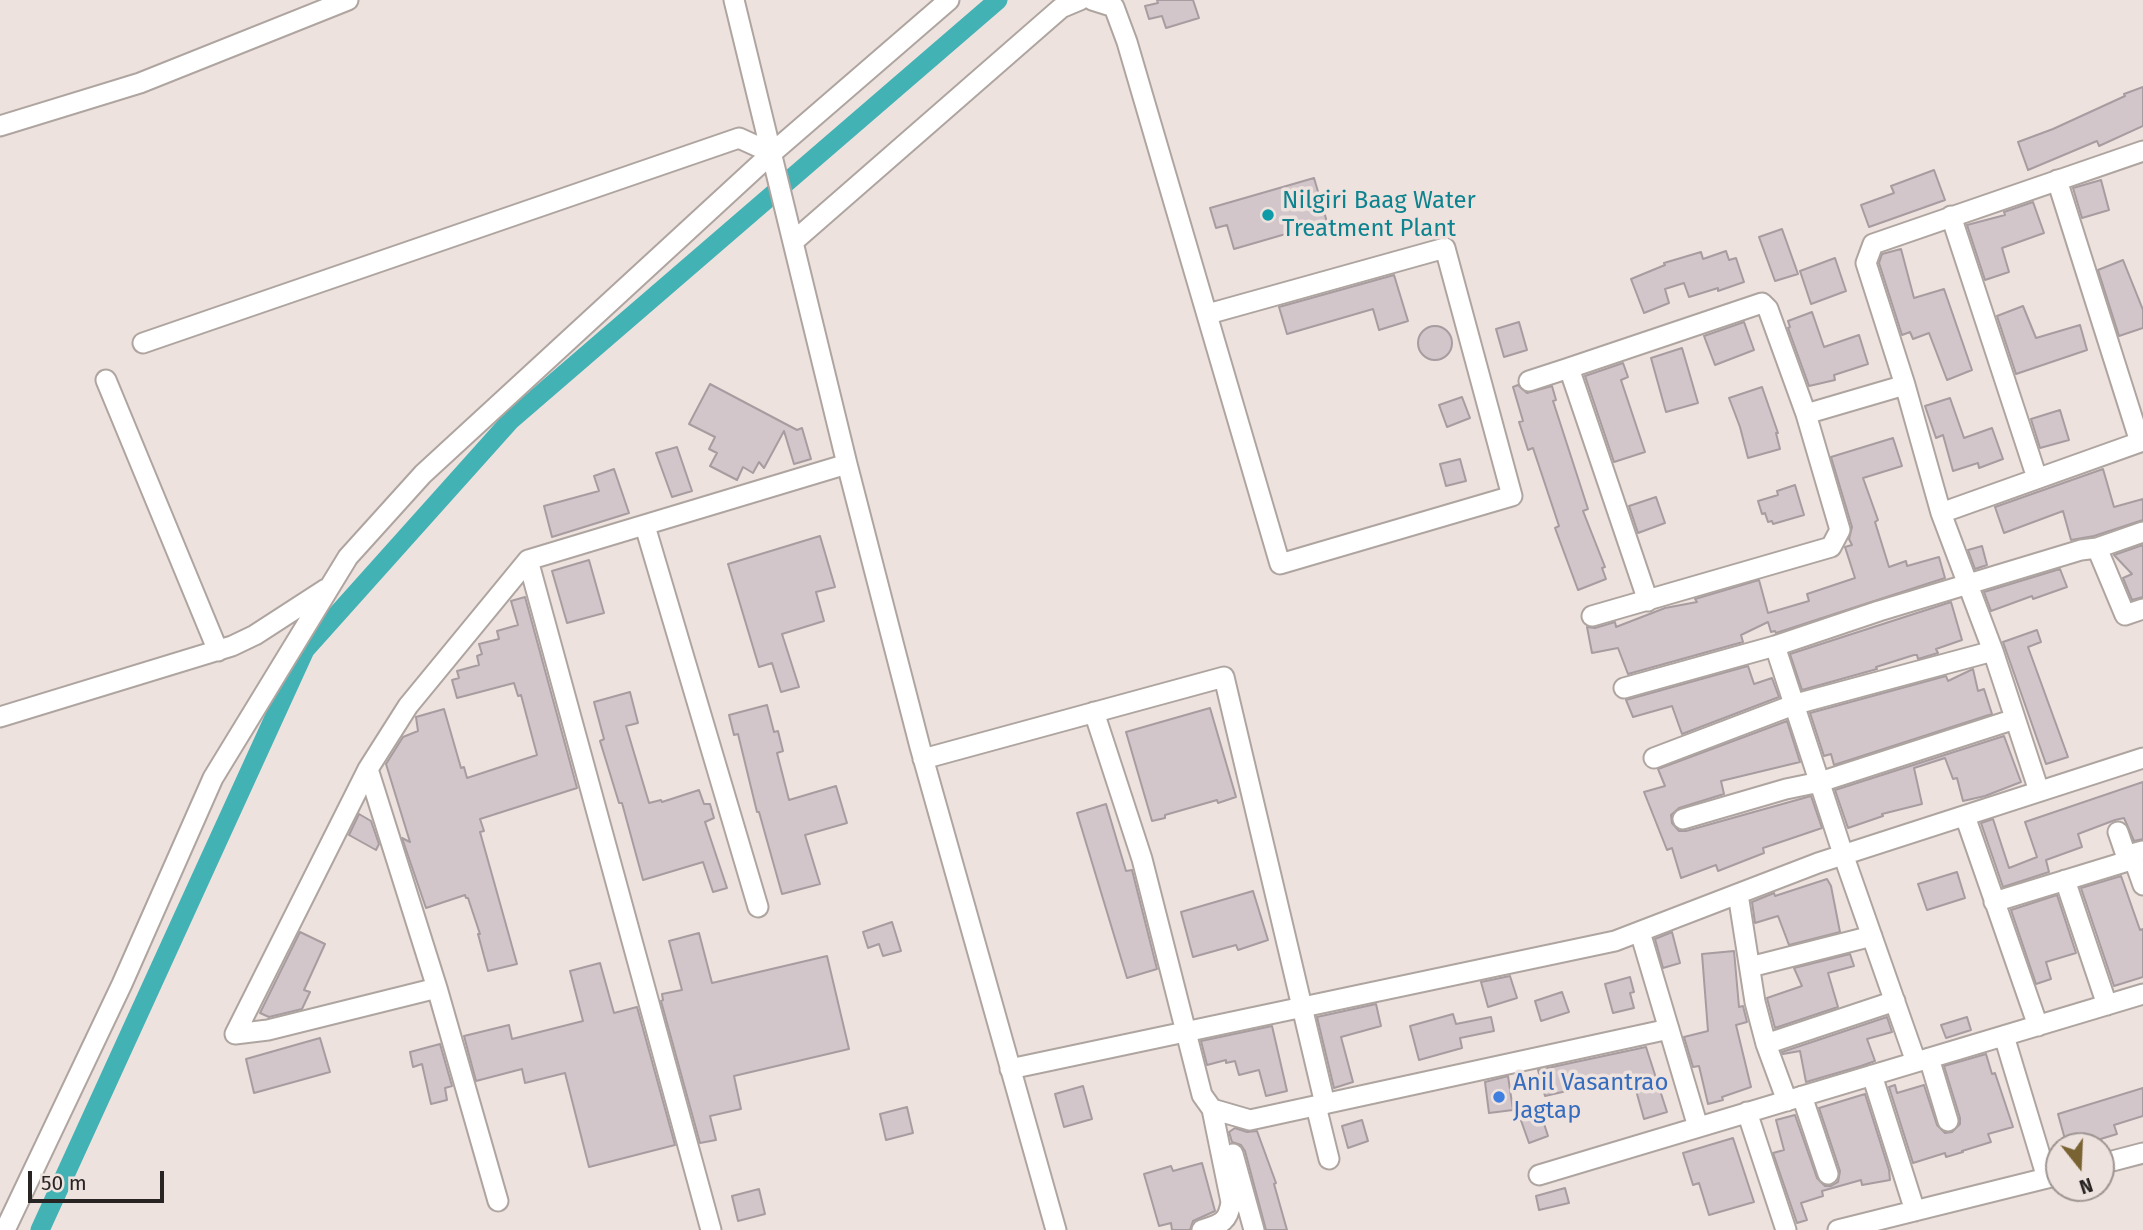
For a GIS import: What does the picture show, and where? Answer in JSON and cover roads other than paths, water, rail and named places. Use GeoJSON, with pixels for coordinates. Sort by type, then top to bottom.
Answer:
{"type":"FeatureCollection","features":[{"type":"Feature","properties":{"kind":"street"},"geometry":{"type":"LineString","coordinates":[[0,127],[140,83],[348,0]]}},
{"type":"Feature","properties":{"kind":"street"},"geometry":{"type":"LineString","coordinates":[[734,0],[847,464],[923,759],[1056,1230]]}},
{"type":"Feature","properties":{"kind":"street"},"geometry":{"type":"LineString","coordinates":[[5,1230],[122,984],[213,778],[348,557],[422,474],[949,0]]}},
{"type":"Feature","properties":{"kind":"street"},"geometry":{"type":"LineString","coordinates":[[794,241],[1061,8],[1080,0]]}},
{"type":"Feature","properties":{"kind":"street"},"geometry":{"type":"LineString","coordinates":[[1091,0],[1114,7],[1127,43],[1280,564],[1512,496],[1445,248],[1208,314]]}},
{"type":"Feature","properties":{"kind":"street"},"geometry":{"type":"LineString","coordinates":[[143,343],[739,138],[773,156]]}},
{"type":"Feature","properties":{"kind":"street"},"geometry":{"type":"LineString","coordinates":[[2039,791],[1993,651],[1941,513],[1905,385],[1866,262],[1873,244],[2143,151]]}},
{"type":"Feature","properties":{"kind":"street"},"geometry":{"type":"LineString","coordinates":[[1941,513],[2142,441],[2057,180]]}},
{"type":"Feature","properties":{"kind":"street"},"geometry":{"type":"LineString","coordinates":[[1951,216],[2037,478]]}},
{"type":"Feature","properties":{"kind":"street"},"geometry":{"type":"LineString","coordinates":[[1529,381],[1762,303],[1768,309],[1806,414],[1840,530],[1831,547],[1592,616]]}},
{"type":"Feature","properties":{"kind":"street"},"geometry":{"type":"LineString","coordinates":[[1569,368],[1648,601]]}},
{"type":"Feature","properties":{"kind":"street"},"geometry":{"type":"LineString","coordinates":[[106,380],[218,651]]}},
{"type":"Feature","properties":{"kind":"street"},"geometry":{"type":"LineString","coordinates":[[1806,414],[1905,385]]}},
{"type":"Feature","properties":{"kind":"street"},"geometry":{"type":"LineString","coordinates":[[437,988],[268,1030],[235,1034],[368,769],[408,706],[528,560],[847,464]]}},
{"type":"Feature","properties":{"kind":"street"},"geometry":{"type":"LineString","coordinates":[[645,526],[758,907]]}},
{"type":"Feature","properties":{"kind":"street"},"geometry":{"type":"LineString","coordinates":[[1624,688],[1775,646],[1968,584],[2081,550],[2097,548],[2143,532]]}},
{"type":"Feature","properties":{"kind":"street"},"geometry":{"type":"LineString","coordinates":[[2097,548],[2124,615],[2143,609]]}},
{"type":"Feature","properties":{"kind":"street"},"geometry":{"type":"LineString","coordinates":[[528,560],[711,1230]]}},
{"type":"Feature","properties":{"kind":"street"},"geometry":{"type":"LineString","coordinates":[[0,717],[218,651],[255,635],[330,587]]}},
{"type":"Feature","properties":{"kind":"street"},"geometry":{"type":"LineString","coordinates":[[1775,646],[1843,854],[1895,1001],[1948,1121]]}},
{"type":"Feature","properties":{"kind":"street"},"geometry":{"type":"LineString","coordinates":[[1654,758],[1796,704],[1993,651]]}},
{"type":"Feature","properties":{"kind":"street"},"geometry":{"type":"LineString","coordinates":[[923,759],[1224,677],[1302,1007],[1329,1159]]}},
{"type":"Feature","properties":{"kind":"street"},"geometry":{"type":"LineString","coordinates":[[1094,712],[1142,859],[1202,1095],[1217,1111],[1254,1230]]}},
{"type":"Feature","properties":{"kind":"street"},"geometry":{"type":"LineString","coordinates":[[1683,819],[1786,789],[1820,782],[2015,719]]}},
{"type":"Feature","properties":{"kind":"street"},"geometry":{"type":"LineString","coordinates":[[1010,1069],[1615,941],[1843,854],[2143,758]]}},
{"type":"Feature","properties":{"kind":"street"},"geometry":{"type":"LineString","coordinates":[[368,769],[437,988],[498,1201]]}},
{"type":"Feature","properties":{"kind":"street"},"geometry":{"type":"LineString","coordinates":[[1965,816],[2038,1026]]}},
{"type":"Feature","properties":{"kind":"street"},"geometry":{"type":"LineString","coordinates":[[2118,832],[2134,855],[2143,885]]}},
{"type":"Feature","properties":{"kind":"street"},"geometry":{"type":"LineString","coordinates":[[1994,902],[2134,855]]}},
{"type":"Feature","properties":{"kind":"street"},"geometry":{"type":"LineString","coordinates":[[2065,880],[2107,1005]]}},
{"type":"Feature","properties":{"kind":"street"},"geometry":{"type":"LineString","coordinates":[[1738,894],[1755,1002],[1766,1044],[1828,1174]]}},
{"type":"Feature","properties":{"kind":"street"},"geometry":{"type":"LineString","coordinates":[[1640,932],[1698,1127]]}},
{"type":"Feature","properties":{"kind":"street"},"geometry":{"type":"LineString","coordinates":[[1751,967],[1872,936]]}},
{"type":"Feature","properties":{"kind":"street"},"geometry":{"type":"LineString","coordinates":[[1539,1175],[2107,1005],[2141,1000]]}},
{"type":"Feature","properties":{"kind":"street"},"geometry":{"type":"LineString","coordinates":[[1766,1044],[1895,1001]]}},
{"type":"Feature","properties":{"kind":"street"},"geometry":{"type":"LineString","coordinates":[[1217,1111],[1250,1120],[1669,1030]]}},
{"type":"Feature","properties":{"kind":"street"},"geometry":{"type":"LineString","coordinates":[[2004,1036],[2045,1153]]}},
{"type":"Feature","properties":{"kind":"street"},"geometry":{"type":"LineString","coordinates":[[1872,1075],[1915,1211]]}},
{"type":"Feature","properties":{"kind":"street"},"geometry":{"type":"LineString","coordinates":[[1202,1230],[1220,1224],[1229,1214],[1231,1202],[1217,1111]]}},
{"type":"Feature","properties":{"kind":"street"},"geometry":{"type":"LineString","coordinates":[[1747,1112],[1786,1230]]}},
{"type":"Feature","properties":{"kind":"street"},"geometry":{"type":"LineString","coordinates":[[2115,1160],[2143,1153]]}},
{"type":"Feature","properties":{"kind":"street"},"geometry":{"type":"LineString","coordinates":[[1838,1230],[2045,1178]]}},
{"type":"Feature","properties":{"kind":"waterway"},"geometry":{"type":"LineString","coordinates":[[40,1230],[305,650],[511,420],[998,0]]}},
{"type":"Feature","properties":{"kind":"place","name":"Nilgiri Baag Water Treatment Plant"},"geometry":{"type":"Point","coordinates":[1268,215]}},
{"type":"Feature","properties":{"kind":"place","name":"Anil Vasantrao Jagtap"},"geometry":{"type":"Point","coordinates":[1499,1097]}}]}
